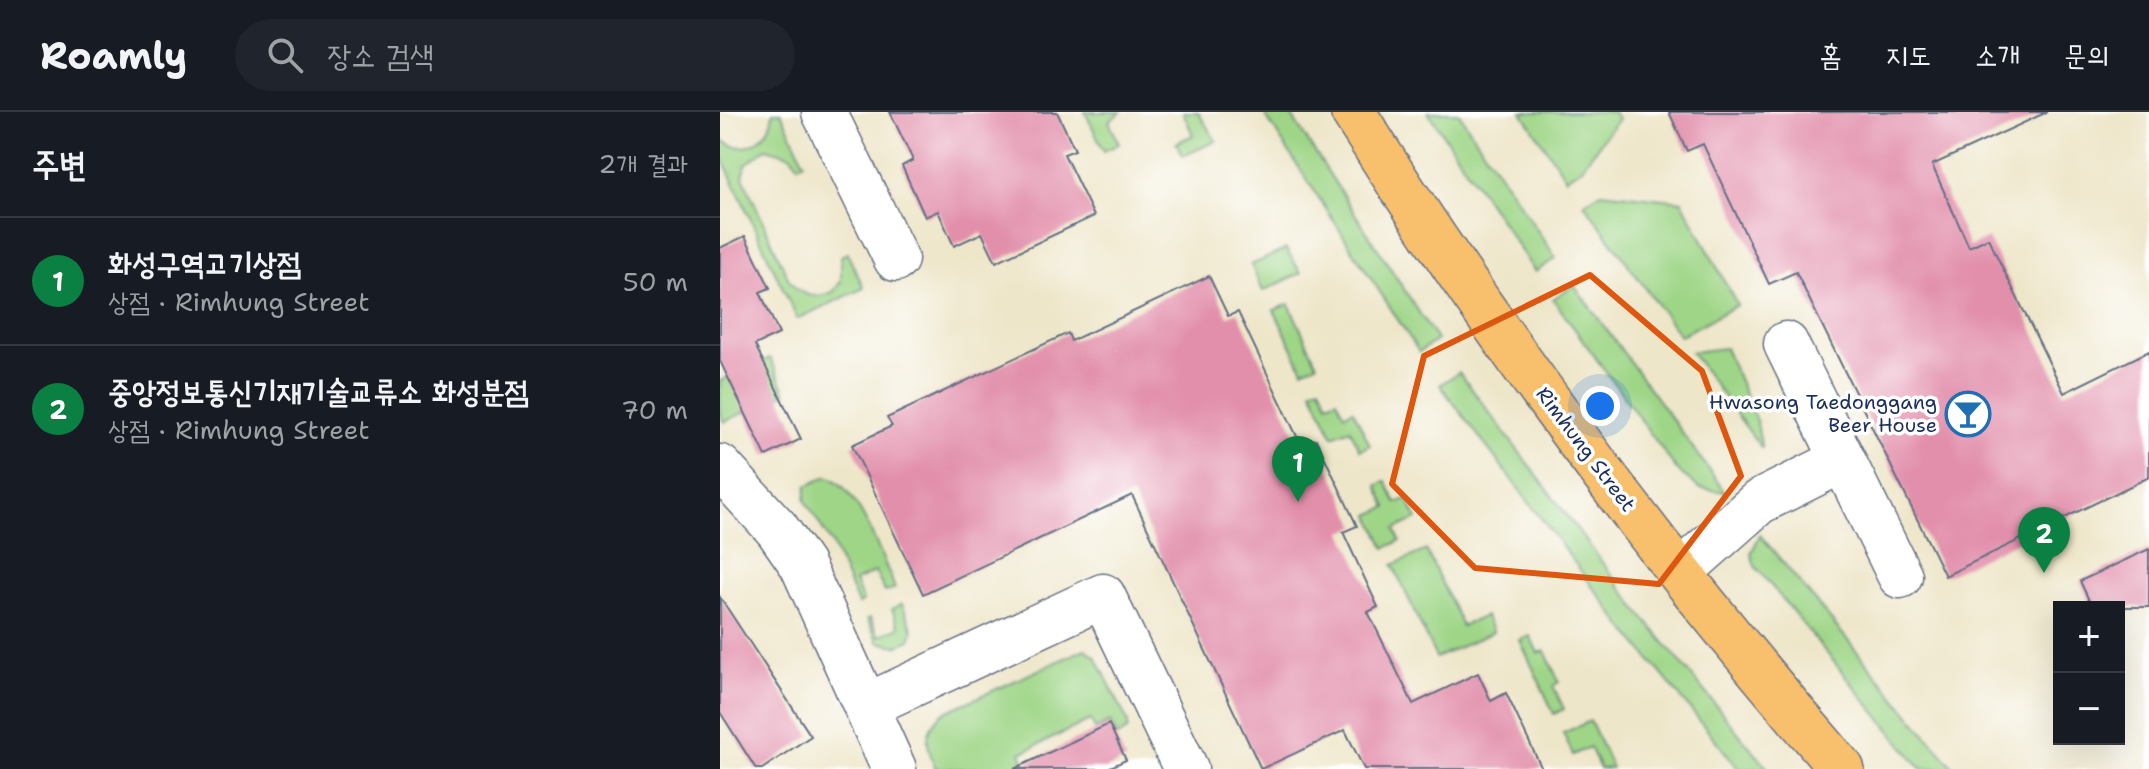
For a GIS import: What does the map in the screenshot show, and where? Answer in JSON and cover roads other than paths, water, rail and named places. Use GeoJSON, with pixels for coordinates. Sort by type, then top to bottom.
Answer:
{"type":"FeatureCollection","features":[{"type":"Feature","properties":{"kind":"main road","name":"Rimhung Street"},"geometry":{"type":"LineString","coordinates":[[1353,112],[1587,454],[1842,769]]}},
{"type":"Feature","properties":{"kind":"street"},"geometry":{"type":"LineString","coordinates":[[824,112],[896,259]]}},
{"type":"Feature","properties":{"kind":"street"},"geometry":{"type":"LineString","coordinates":[[1786,344],[1900,576]]}},
{"type":"Feature","properties":{"kind":"street"},"geometry":{"type":"LineString","coordinates":[[1680,572],[1759,502],[1843,460]]}},
{"type":"Feature","properties":{"kind":"street"},"geometry":{"type":"LineString","coordinates":[[720,467],[777,529],[802,565],[894,769]]}},
{"type":"Feature","properties":{"kind":"street"},"geometry":{"type":"LineString","coordinates":[[866,706],[1103,596],[1186,769]]}},
{"type":"Feature","properties":{"kind":"place","name":"Hwasong Taedonggang Beer House"},"geometry":{"type":"Point","coordinates":[1968,414]}},
{"type":"Feature","properties":{"kind":"place","name":"화성구역고기상점"},"geometry":{"type":"Point","coordinates":[1298,502]}},
{"type":"Feature","properties":{"kind":"place","name":"중앙정보통신기재기술교류소 화성분점"},"geometry":{"type":"Point","coordinates":[2044,573]}}]}
